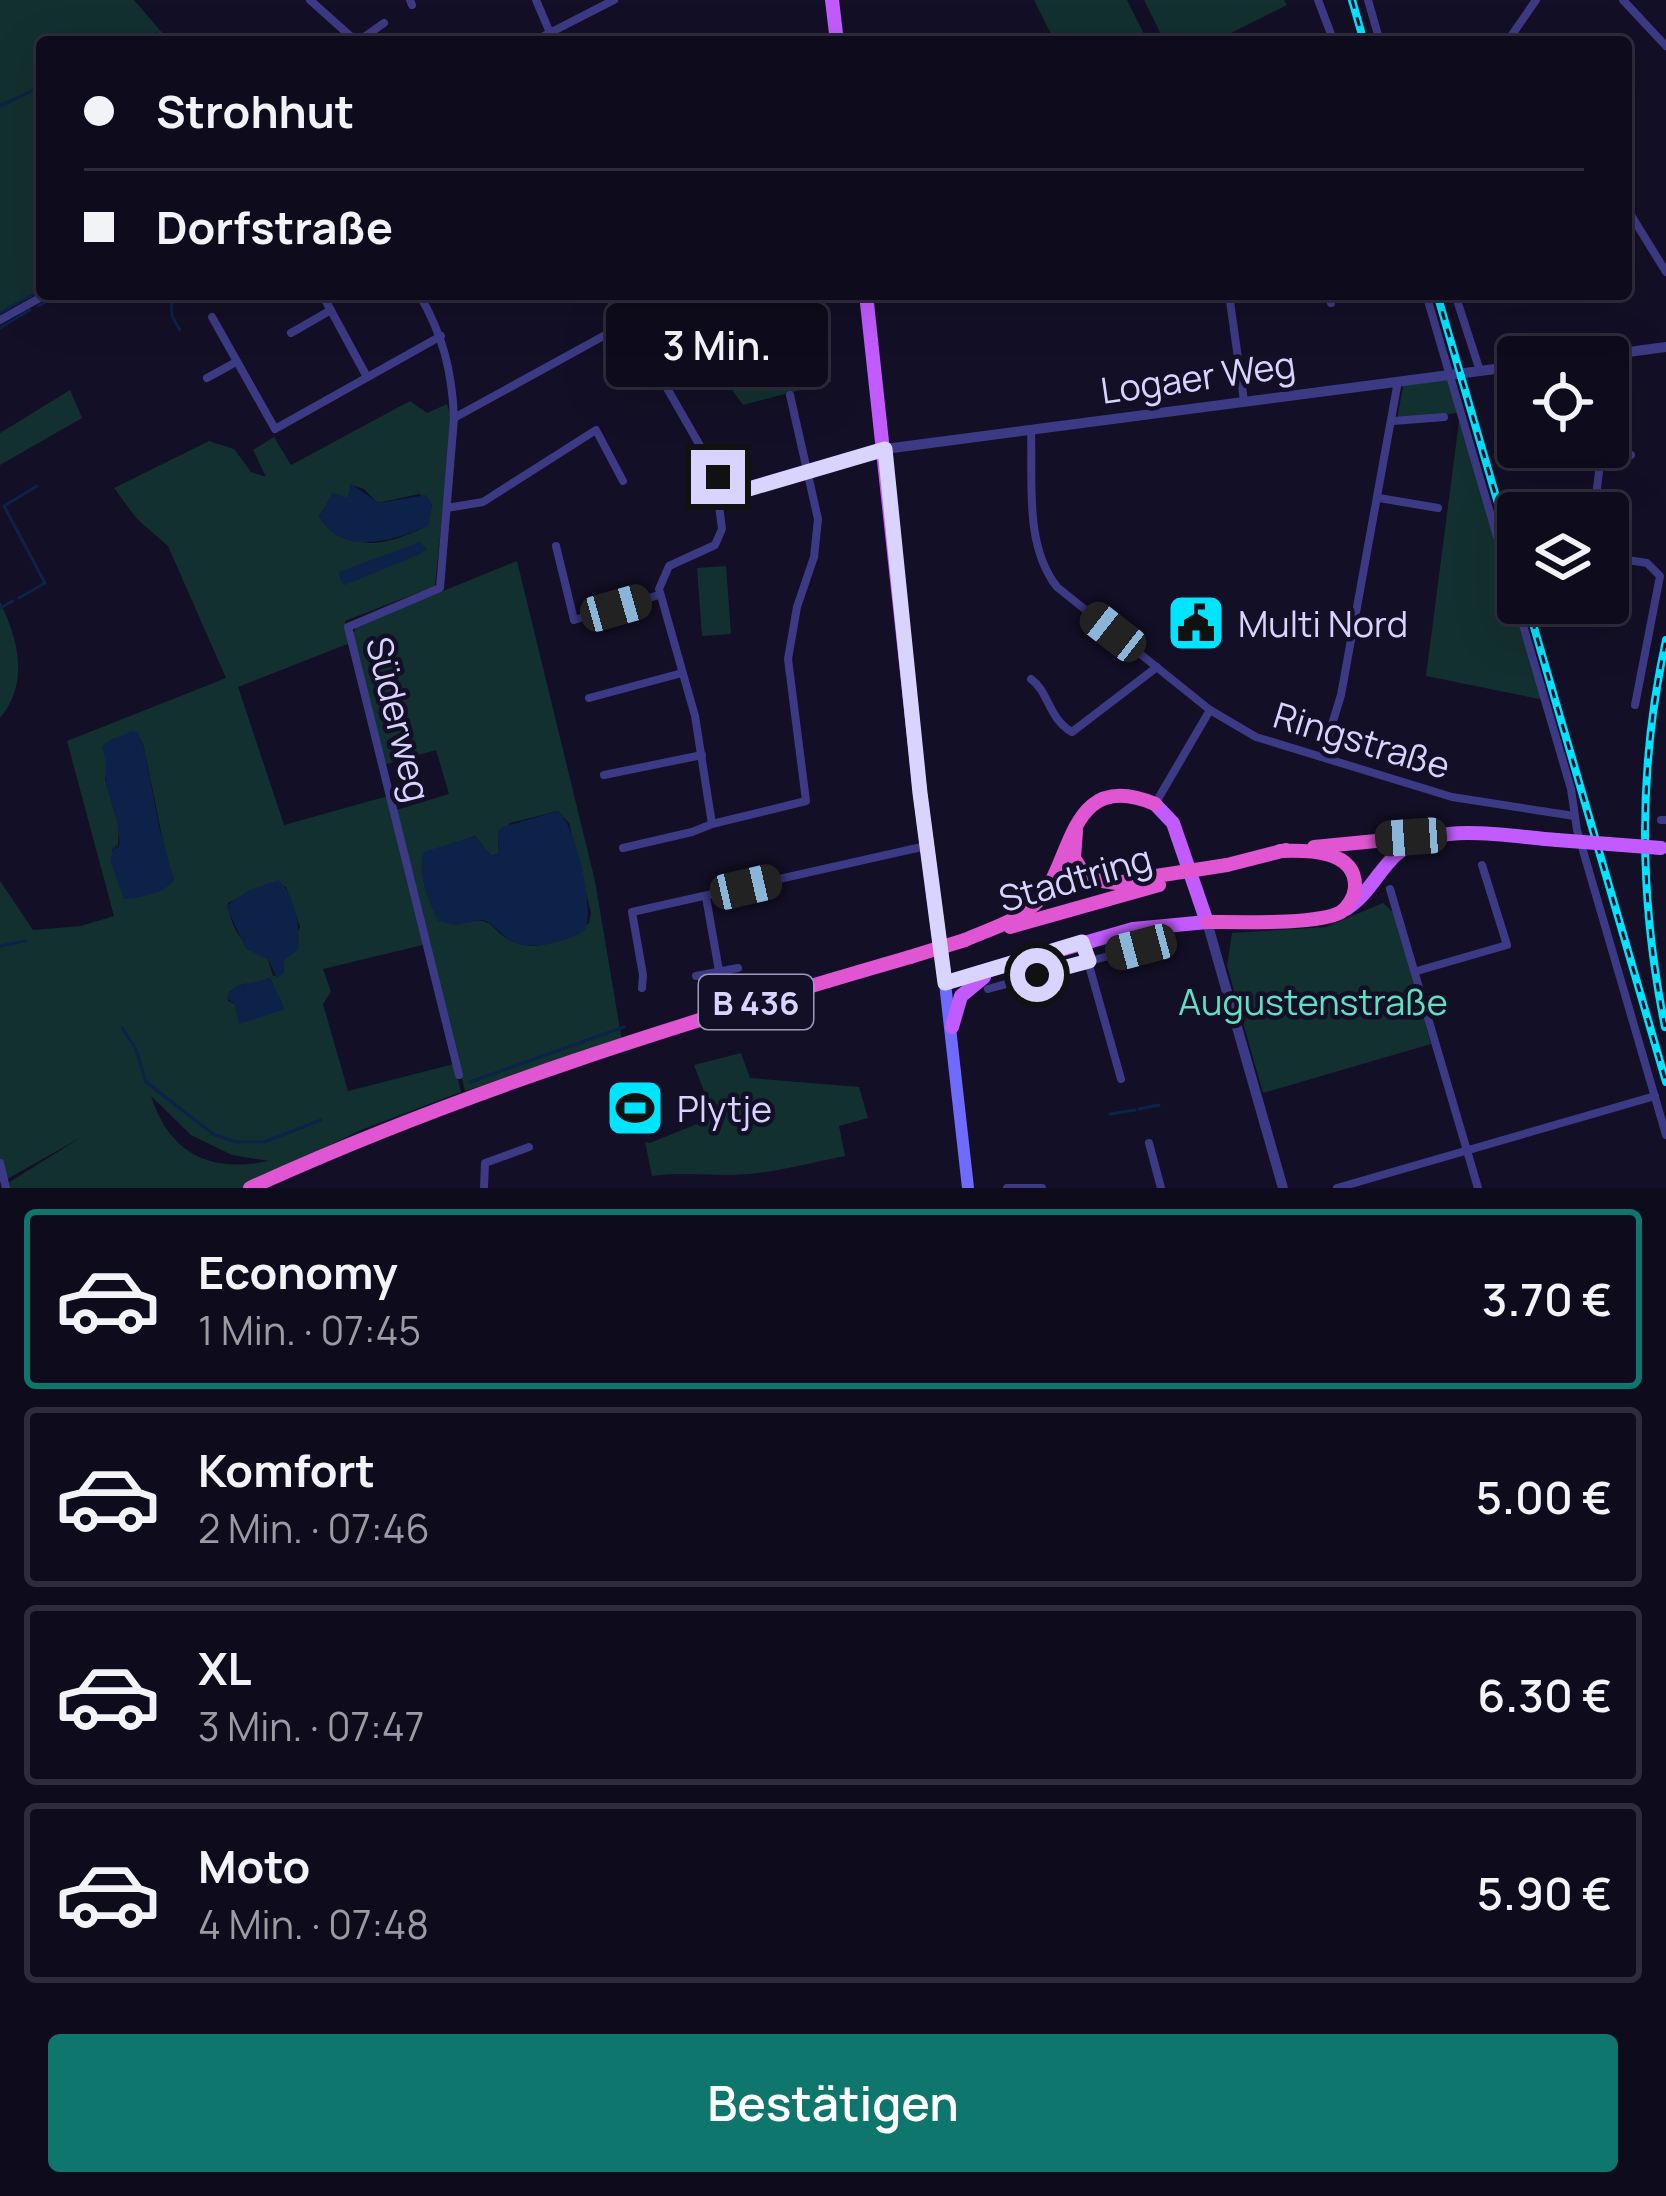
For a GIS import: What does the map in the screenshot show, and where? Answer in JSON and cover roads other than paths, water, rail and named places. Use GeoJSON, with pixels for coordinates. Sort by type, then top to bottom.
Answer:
{"type":"FeatureCollection","features":[{"type":"Feature","properties":{"kind":"highway"},"geometry":{"type":"LineString","coordinates":[[965,940],[1010,921],[1041,898],[1071,831],[1095,805],[1132,796],[1155,804]]}},
{"type":"Feature","properties":{"kind":"highway"},"geometry":{"type":"LineString","coordinates":[[1083,815],[1073,849],[1077,867],[1087,878],[1118,884],[1157,880],[1280,851],[1438,835]]}},
{"type":"Feature","properties":{"kind":"highway"},"geometry":{"type":"LineString","coordinates":[[1207,922],[1342,912],[1354,895],[1349,868],[1326,853],[1280,851]]}},
{"type":"Feature","properties":{"kind":"highway","name":"Stadtring"},"geometry":{"type":"LineString","coordinates":[[250,1188],[369,1133],[500,1085],[1157,880]]}},
{"type":"Feature","properties":{"kind":"main road"},"geometry":{"type":"LineString","coordinates":[[832,0],[836,36]]}},
{"type":"Feature","properties":{"kind":"main road"},"geometry":{"type":"LineString","coordinates":[[867,300],[968,1188]]}},
{"type":"Feature","properties":{"kind":"main road"},"geometry":{"type":"LineString","coordinates":[[945,983],[1150,926],[1207,922],[1173,823],[1155,804]]}},
{"type":"Feature","properties":{"kind":"main road"},"geometry":{"type":"LineString","coordinates":[[1342,912],[1364,895],[1394,856],[1438,835],[1663,848]]}},
{"type":"Feature","properties":{"kind":"main road"},"geometry":{"type":"LineString","coordinates":[[952,1028],[957,1003],[967,988],[1015,961]]}},
{"type":"Feature","properties":{"kind":"street"},"geometry":{"type":"LineString","coordinates":[[310,0],[350,36]]}},
{"type":"Feature","properties":{"kind":"street"},"geometry":{"type":"LineString","coordinates":[[536,0],[552,36]]}},
{"type":"Feature","properties":{"kind":"street"},"geometry":{"type":"LineString","coordinates":[[554,36],[614,0]]}},
{"type":"Feature","properties":{"kind":"street"},"geometry":{"type":"LineString","coordinates":[[1318,0],[1332,36]]}},
{"type":"Feature","properties":{"kind":"street"},"geometry":{"type":"LineString","coordinates":[[1368,0],[1378,36]]}},
{"type":"Feature","properties":{"kind":"street"},"geometry":{"type":"LineString","coordinates":[[1511,36],[1536,0]]}},
{"type":"Feature","properties":{"kind":"street"},"geometry":{"type":"LineString","coordinates":[[1623,0],[1666,46]]}},
{"type":"Feature","properties":{"kind":"street"},"geometry":{"type":"LineString","coordinates":[[366,36],[384,23]]}},
{"type":"Feature","properties":{"kind":"street"},"geometry":{"type":"LineString","coordinates":[[1632,217],[1666,272]]}},
{"type":"Feature","properties":{"kind":"street"},"geometry":{"type":"LineString","coordinates":[[0,320],[36,300]]}},
{"type":"Feature","properties":{"kind":"street"},"geometry":{"type":"LineString","coordinates":[[325,300],[367,377]]}},
{"type":"Feature","properties":{"kind":"street","name":"Süderweg"},"geometry":{"type":"LineString","coordinates":[[422,300],[448,356],[454,418],[440,589],[348,626],[459,1075]]}},
{"type":"Feature","properties":{"kind":"street"},"geometry":{"type":"LineString","coordinates":[[610,300],[629,322],[718,477],[731,490]]}},
{"type":"Feature","properties":{"kind":"street"},"geometry":{"type":"LineString","coordinates":[[1230,300],[1244,401]]}},
{"type":"Feature","properties":{"kind":"street"},"geometry":{"type":"LineString","coordinates":[[1428,300],[1666,1135]]}},
{"type":"Feature","properties":{"kind":"street"},"geometry":{"type":"LineString","coordinates":[[1457,300],[1480,371]]}},
{"type":"Feature","properties":{"kind":"street"},"geometry":{"type":"LineString","coordinates":[[291,333],[331,310]]}},
{"type":"Feature","properties":{"kind":"street"},"geometry":{"type":"LineString","coordinates":[[212,317],[275,429],[441,336]]}},
{"type":"Feature","properties":{"kind":"street"},"geometry":{"type":"LineString","coordinates":[[454,418],[629,322]]}},
{"type":"Feature","properties":{"kind":"street"},"geometry":{"type":"LineString","coordinates":[[1629,355],[1666,347]]}},
{"type":"Feature","properties":{"kind":"street"},"geometry":{"type":"LineString","coordinates":[[207,378],[236,362]]}},
{"type":"Feature","properties":{"kind":"street","name":"Logaer Weg"},"geometry":{"type":"LineString","coordinates":[[885,449],[1497,369]]}},
{"type":"Feature","properties":{"kind":"street"},"geometry":{"type":"LineString","coordinates":[[1322,758],[1340,695],[1398,381]]}},
{"type":"Feature","properties":{"kind":"street"},"geometry":{"type":"LineString","coordinates":[[623,848],[806,801],[788,658],[817,534],[816,496],[790,395]]}},
{"type":"Feature","properties":{"kind":"street"},"geometry":{"type":"LineString","coordinates":[[1393,421],[1444,417]]}},
{"type":"Feature","properties":{"kind":"street"},"geometry":{"type":"LineString","coordinates":[[447,508],[483,502],[596,430],[623,481]]}},
{"type":"Feature","properties":{"kind":"street","name":"Ringstraße"},"geometry":{"type":"LineString","coordinates":[[1031,430],[1035,540],[1047,574],[1210,710],[1256,737],[1322,758],[1453,796],[1574,816]]}},
{"type":"Feature","properties":{"kind":"street"},"geometry":{"type":"LineString","coordinates":[[712,824],[702,755],[659,595],[660,580],[669,566],[715,545],[722,529],[718,498],[731,490],[742,491],[885,449]]}},
{"type":"Feature","properties":{"kind":"street"},"geometry":{"type":"LineString","coordinates":[[1379,498],[1438,508]]}},
{"type":"Feature","properties":{"kind":"street"},"geometry":{"type":"LineString","coordinates":[[556,547],[574,620],[659,595]]}},
{"type":"Feature","properties":{"kind":"street"},"geometry":{"type":"LineString","coordinates":[[1629,560],[1647,563],[1660,576],[1635,705]]}},
{"type":"Feature","properties":{"kind":"street"},"geometry":{"type":"LineString","coordinates":[[1031,679],[1039,684],[1047,707],[1072,732],[1157,667]]}},
{"type":"Feature","properties":{"kind":"street"},"geometry":{"type":"LineString","coordinates":[[589,698],[682,673]]}},
{"type":"Feature","properties":{"kind":"street"},"geometry":{"type":"LineString","coordinates":[[1155,804],[1210,710]]}},
{"type":"Feature","properties":{"kind":"street"},"geometry":{"type":"LineString","coordinates":[[604,775],[702,755]]}},
{"type":"Feature","properties":{"kind":"street"},"geometry":{"type":"LineString","coordinates":[[642,988],[644,975],[632,913],[926,846]]}},
{"type":"Feature","properties":{"kind":"street"},"geometry":{"type":"LineString","coordinates":[[1417,971],[1507,945],[1482,865]]}},
{"type":"Feature","properties":{"kind":"street"},"geometry":{"type":"LineString","coordinates":[[1390,889],[1478,1188]]}},
{"type":"Feature","properties":{"kind":"street"},"geometry":{"type":"LineString","coordinates":[[706,897],[718,971]]}},
{"type":"Feature","properties":{"kind":"street"},"geometry":{"type":"LineString","coordinates":[[1207,922],[1283,1188]]}},
{"type":"Feature","properties":{"kind":"street"},"geometry":{"type":"LineString","coordinates":[[1082,942],[1120,1079]]}},
{"type":"Feature","properties":{"kind":"street"},"geometry":{"type":"LineString","coordinates":[[988,989],[1141,947]]}},
{"type":"Feature","properties":{"kind":"street"},"geometry":{"type":"LineString","coordinates":[[696,976],[738,968]]}},
{"type":"Feature","properties":{"kind":"street"},"geometry":{"type":"LineString","coordinates":[[1337,1188],[1654,1096]]}},
{"type":"Feature","properties":{"kind":"street"},"geometry":{"type":"LineString","coordinates":[[1149,1143],[1161,1188]]}},
{"type":"Feature","properties":{"kind":"street"},"geometry":{"type":"LineString","coordinates":[[484,1188],[485,1163],[530,1147]]}},
{"type":"Feature","properties":{"kind":"street"},"geometry":{"type":"LineString","coordinates":[[0,1163],[6,1188]]}},
{"type":"Feature","properties":{"kind":"street"},"geometry":{"type":"LineString","coordinates":[[1007,1188],[1042,1188]]}},
{"type":"Feature","properties":{"kind":"water"},"geometry":{"type":"Polygon","coordinates":[[[351,484],[379,503],[426,495],[432,505],[428,526],[369,542],[341,537],[319,517],[333,493],[348,498],[351,484]]]}},
{"type":"Feature","properties":{"kind":"water"},"geometry":{"type":"Polygon","coordinates":[[[420,542],[427,549],[420,554],[345,585],[341,582],[339,572],[420,542]]]}},
{"type":"Feature","properties":{"kind":"water"},"geometry":{"type":"Polygon","coordinates":[[[132,731],[143,743],[174,880],[159,891],[124,899],[111,863],[119,837],[102,748],[132,731]]]}},
{"type":"Feature","properties":{"kind":"water"},"geometry":{"type":"Polygon","coordinates":[[[558,811],[582,868],[588,905],[585,930],[561,941],[524,945],[483,920],[455,925],[438,921],[423,878],[424,852],[475,836],[491,856],[499,853],[502,827],[558,811]]]}},
{"type":"Feature","properties":{"kind":"water"},"geometry":{"type":"Polygon","coordinates":[[[278,880],[293,902],[299,941],[298,950],[283,961],[284,973],[277,978],[268,959],[246,949],[226,906],[278,880]]]}},
{"type":"Feature","properties":{"kind":"water"},"geometry":{"type":"Polygon","coordinates":[[[270,978],[285,1009],[239,1024],[235,1004],[227,998],[230,992],[270,978]]]}},
{"type":"Feature","properties":{"kind":"waterway"},"geometry":{"type":"LineString","coordinates":[[150,36],[157,33]]}},
{"type":"Feature","properties":{"kind":"waterway"},"geometry":{"type":"LineString","coordinates":[[0,106],[36,89]]}},
{"type":"Feature","properties":{"kind":"waterway"},"geometry":{"type":"LineString","coordinates":[[0,313],[36,293]]}},
{"type":"Feature","properties":{"kind":"waterway"},"geometry":{"type":"LineString","coordinates":[[38,306],[49,300]]}},
{"type":"Feature","properties":{"kind":"waterway"},"geometry":{"type":"LineString","coordinates":[[171,300],[172,316],[180,330]]}},
{"type":"Feature","properties":{"kind":"waterway"},"geometry":{"type":"LineString","coordinates":[[0,328],[30,310]]}},
{"type":"Feature","properties":{"kind":"waterway"},"geometry":{"type":"LineString","coordinates":[[19,598],[45,583],[4,506],[37,486]]}},
{"type":"Feature","properties":{"kind":"waterway"},"geometry":{"type":"LineString","coordinates":[[0,608],[13,601]]}},
{"type":"Feature","properties":{"kind":"waterway"},"geometry":{"type":"LineString","coordinates":[[0,946],[25,941]]}},
{"type":"Feature","properties":{"kind":"waterway"},"geometry":{"type":"LineString","coordinates":[[470,1082],[624,1027]]}},
{"type":"Feature","properties":{"kind":"waterway"},"geometry":{"type":"LineString","coordinates":[[122,1028],[136,1049],[146,1082],[213,1134],[236,1142],[264,1142],[321,1120]]}},
{"type":"Feature","properties":{"kind":"waterway"},"geometry":{"type":"LineString","coordinates":[[1139,1109],[1159,1105]]}},
{"type":"Feature","properties":{"kind":"waterway"},"geometry":{"type":"LineString","coordinates":[[1110,1114],[1135,1110]]}},
{"type":"Feature","properties":{"kind":"railway"},"geometry":{"type":"LineString","coordinates":[[1352,0],[1362,36]]}},
{"type":"Feature","properties":{"kind":"railway"},"geometry":{"type":"LineString","coordinates":[[1439,300],[1497,500]]}},
{"type":"Feature","properties":{"kind":"railway"},"geometry":{"type":"LineString","coordinates":[[1533,624],[1666,1082]]}},
{"type":"Feature","properties":{"kind":"railway"},"geometry":{"type":"LineString","coordinates":[[1665,1027],[1650,930],[1645,833],[1650,736],[1666,640]]}},
{"type":"Feature","properties":{"kind":"place","name":"Multi Nord"},"geometry":{"type":"Point","coordinates":[1196,623]}},
{"type":"Feature","properties":{"kind":"place","name":"Plytje"},"geometry":{"type":"Point","coordinates":[635,1108]}},
{"type":"Feature","properties":{"kind":"park label","name":"Augustenstraße"},"geometry":{"type":"Point","coordinates":[1313,1001]}}]}
